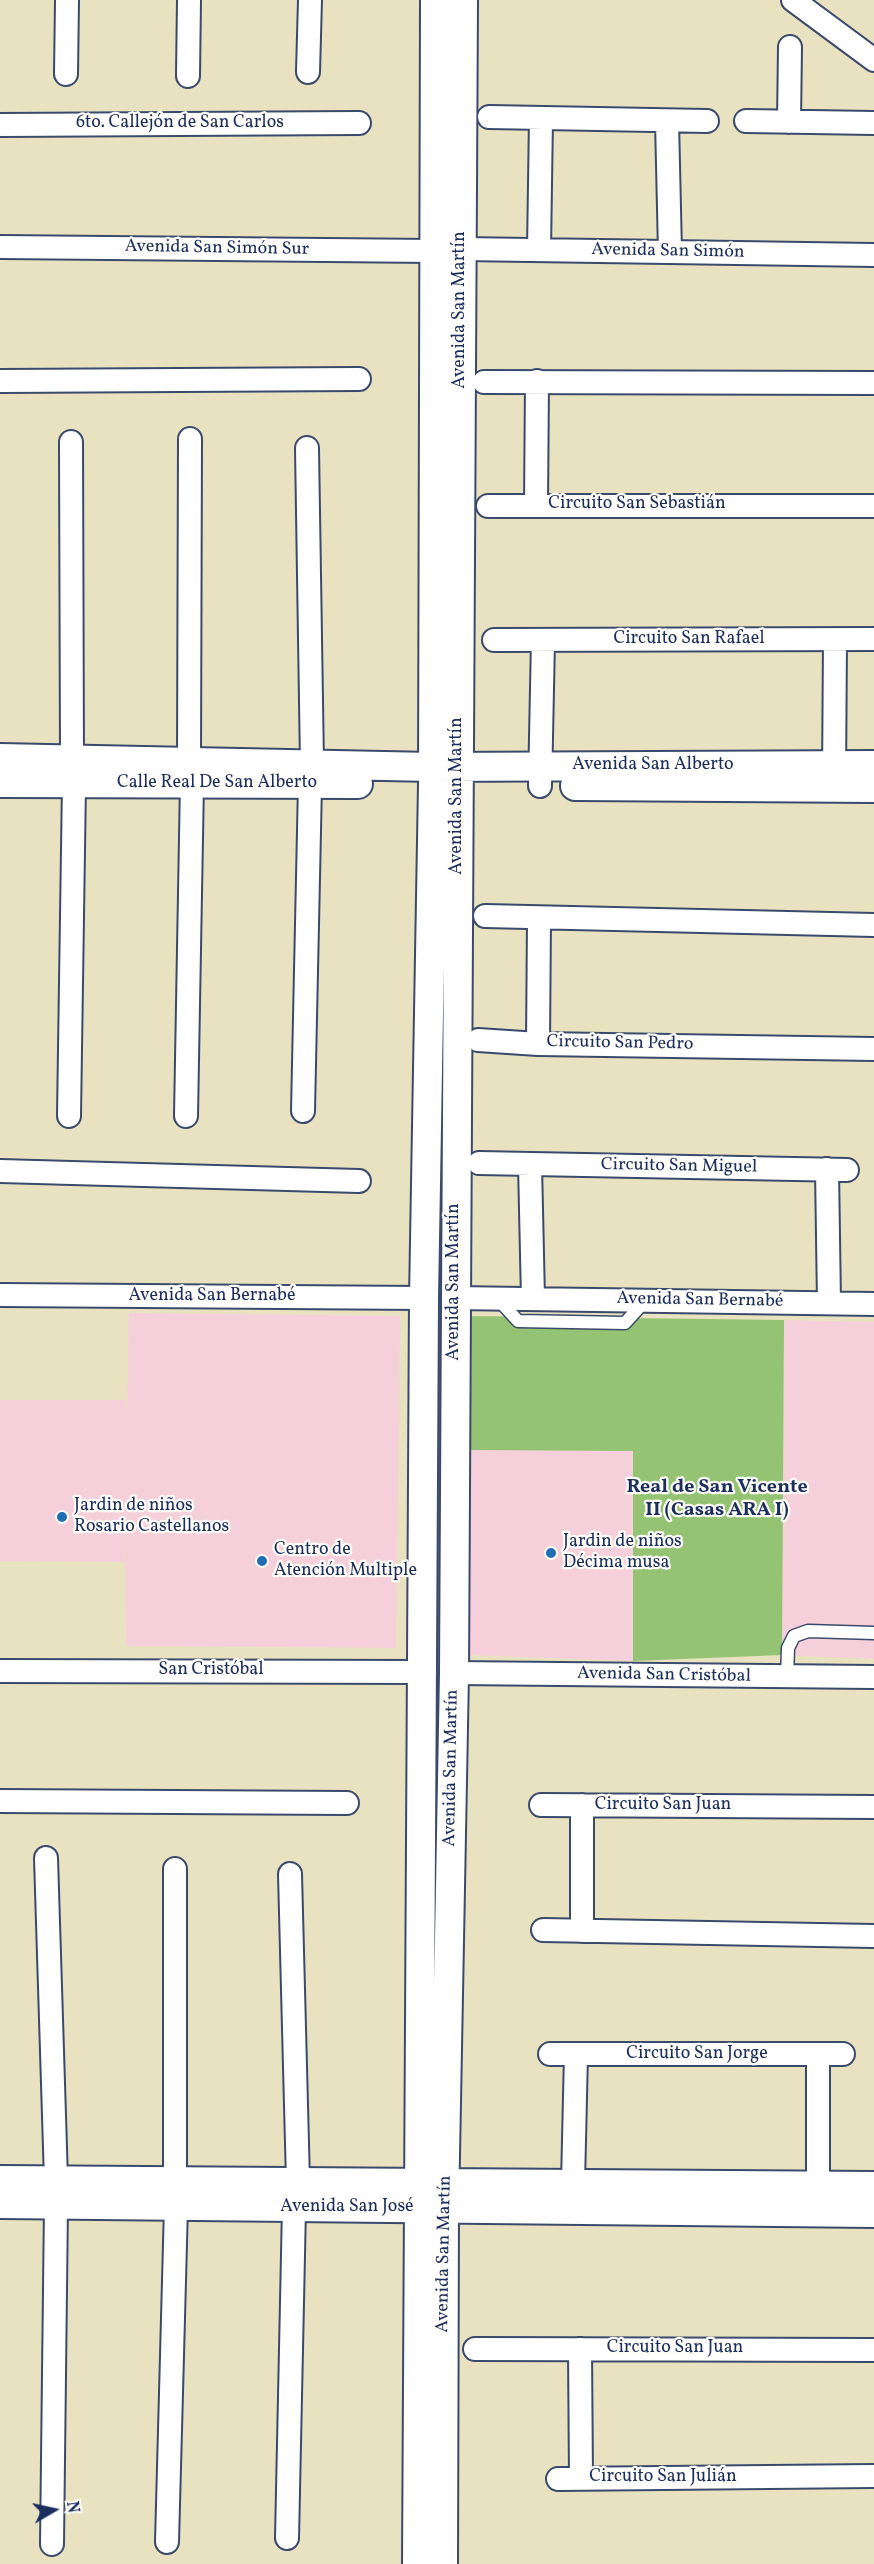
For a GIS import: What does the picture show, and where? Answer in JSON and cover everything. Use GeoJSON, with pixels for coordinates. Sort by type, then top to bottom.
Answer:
{"type":"FeatureCollection","features":[{"type":"Feature","properties":{"kind":"street"},"geometry":{"type":"LineString","coordinates":[[66,74],[67,0]]}},
{"type":"Feature","properties":{"kind":"street"},"geometry":{"type":"LineString","coordinates":[[188,76],[189,0]]}},
{"type":"Feature","properties":{"kind":"street"},"geometry":{"type":"LineString","coordinates":[[308,72],[310,0]]}},
{"type":"Feature","properties":{"kind":"street","name":"Avenida San Martín"},"geometry":{"type":"LineString","coordinates":[[417,2564],[454,1673],[455,1298],[446,776],[448,250],[435,0]]}},
{"type":"Feature","properties":{"kind":"street","name":"Avenida San Martín"},"geometry":{"type":"LineString","coordinates":[[448,250],[463,0]]}},
{"type":"Feature","properties":{"kind":"street"},"geometry":{"type":"LineString","coordinates":[[793,0],[874,60]]}},
{"type":"Feature","properties":{"kind":"street"},"geometry":{"type":"LineString","coordinates":[[789,122],[790,47]]}},
{"type":"Feature","properties":{"kind":"street"},"geometry":{"type":"LineString","coordinates":[[489,117],[707,121]]}},
{"type":"Feature","properties":{"kind":"street"},"geometry":{"type":"LineString","coordinates":[[539,250],[541,118]]}},
{"type":"Feature","properties":{"kind":"street"},"geometry":{"type":"LineString","coordinates":[[667,121],[670,252]]}},
{"type":"Feature","properties":{"kind":"street"},"geometry":{"type":"LineString","coordinates":[[746,121],[874,123]]}},
{"type":"Feature","properties":{"kind":"street","name":"6to. Callejón de San Carlos"},"geometry":{"type":"LineString","coordinates":[[0,125],[359,123]]}},
{"type":"Feature","properties":{"kind":"street","name":"Avenida San Simón Sur"},"geometry":{"type":"LineString","coordinates":[[0,247],[448,250]]}},
{"type":"Feature","properties":{"kind":"street","name":"Avenida San Simón"},"geometry":{"type":"LineString","coordinates":[[448,250],[874,255]]}},
{"type":"Feature","properties":{"kind":"street"},"geometry":{"type":"LineString","coordinates":[[0,381],[359,379]]}},
{"type":"Feature","properties":{"kind":"street","name":"Circuito San Sebastián"},"geometry":{"type":"LineString","coordinates":[[537,381],[536,505],[874,506]]}},
{"type":"Feature","properties":{"kind":"street"},"geometry":{"type":"LineString","coordinates":[[484,382],[874,382]]}},
{"type":"Feature","properties":{"kind":"street"},"geometry":{"type":"LineString","coordinates":[[186,1116],[190,771],[190,439]]}},
{"type":"Feature","properties":{"kind":"street"},"geometry":{"type":"LineString","coordinates":[[69,1116],[73,772],[71,442]]}},
{"type":"Feature","properties":{"kind":"street"},"geometry":{"type":"LineString","coordinates":[[303,1111],[311,774],[307,448]]}},
{"type":"Feature","properties":{"kind":"street"},"geometry":{"type":"LineString","coordinates":[[488,506],[536,505]]}},
{"type":"Feature","properties":{"kind":"street","name":"Circuito San Rafael"},"geometry":{"type":"LineString","coordinates":[[494,640],[873,639]]}},
{"type":"Feature","properties":{"kind":"street"},"geometry":{"type":"LineString","coordinates":[[540,776],[543,640]]}},
{"type":"Feature","properties":{"kind":"street"},"geometry":{"type":"LineString","coordinates":[[834,777],[835,640]]}},
{"type":"Feature","properties":{"kind":"street","name":"Calle Real De San Alberto"},"geometry":{"type":"LineString","coordinates":[[0,758],[73,772]]}},
{"type":"Feature","properties":{"kind":"street","name":"Avenida San Alberto"},"geometry":{"type":"LineString","coordinates":[[834,777],[874,765]]}},
{"type":"Feature","properties":{"kind":"street","name":"Calle Real De San Alberto"},"geometry":{"type":"LineString","coordinates":[[0,783],[73,772],[190,771],[446,776]]}},
{"type":"Feature","properties":{"kind":"street","name":"Avenida San Martín"},"geometry":{"type":"LineString","coordinates":[[442,2564],[422,1672],[424,1298],[446,776]]}},
{"type":"Feature","properties":{"kind":"street","name":"Avenida San Alberto"},"geometry":{"type":"LineString","coordinates":[[446,776],[834,777],[874,788]]}},
{"type":"Feature","properties":{"kind":"street"},"geometry":{"type":"LineString","coordinates":[[485,916],[874,926]]}},
{"type":"Feature","properties":{"kind":"street","name":"Circuito San Pedro"},"geometry":{"type":"LineString","coordinates":[[538,918],[538,1044],[874,1049]]}},
{"type":"Feature","properties":{"kind":"street"},"geometry":{"type":"LineString","coordinates":[[478,1040],[538,1044]]}},
{"type":"Feature","properties":{"kind":"street","name":"Circuito San Miguel"},"geometry":{"type":"LineString","coordinates":[[479,1163],[837,1169],[828,1303]]}},
{"type":"Feature","properties":{"kind":"street"},"geometry":{"type":"LineString","coordinates":[[530,1165],[533,1299]]}},
{"type":"Feature","properties":{"kind":"street"},"geometry":{"type":"LineString","coordinates":[[0,1171],[359,1181]]}},
{"type":"Feature","properties":{"kind":"street","name":"Avenida San Bernabé"},"geometry":{"type":"LineString","coordinates":[[0,1295],[424,1298]]}},
{"type":"Feature","properties":{"kind":"street","name":"Avenida San Bernabé"},"geometry":{"type":"LineString","coordinates":[[455,1298],[874,1304]]}},
{"type":"Feature","properties":{"kind":"street","name":"San Cristóbal"},"geometry":{"type":"LineString","coordinates":[[0,1671],[422,1672]]}},
{"type":"Feature","properties":{"kind":"street","name":"Avenida San Cristóbal"},"geometry":{"type":"LineString","coordinates":[[454,1673],[787,1678],[874,1677]]}},
{"type":"Feature","properties":{"kind":"street"},"geometry":{"type":"LineString","coordinates":[[0,1801],[347,1803]]}},
{"type":"Feature","properties":{"kind":"street"},"geometry":{"type":"LineString","coordinates":[[541,1805],[582,1805]]}},
{"type":"Feature","properties":{"kind":"street","name":"Circuito San Juan"},"geometry":{"type":"LineString","coordinates":[[582,1931],[582,1805],[874,1807]]}},
{"type":"Feature","properties":{"kind":"street"},"geometry":{"type":"LineString","coordinates":[[46,1858],[56,2192],[52,2544]]}},
{"type":"Feature","properties":{"kind":"street"},"geometry":{"type":"LineString","coordinates":[[167,2542],[175,2193],[175,1869]]}},
{"type":"Feature","properties":{"kind":"street"},"geometry":{"type":"LineString","coordinates":[[287,2538],[296,2194],[290,1874]]}},
{"type":"Feature","properties":{"kind":"street"},"geometry":{"type":"LineString","coordinates":[[543,1930],[874,1936]]}},
{"type":"Feature","properties":{"kind":"street","name":"Circuito San Jorge"},"geometry":{"type":"LineString","coordinates":[[550,2054],[843,2054]]}},
{"type":"Feature","properties":{"kind":"street"},"geometry":{"type":"LineString","coordinates":[[573,2183],[576,2054]]}},
{"type":"Feature","properties":{"kind":"street"},"geometry":{"type":"LineString","coordinates":[[818,2055],[818,2185]]}},
{"type":"Feature","properties":{"kind":"street","name":"Avenida San José"},"geometry":{"type":"LineString","coordinates":[[0,2180],[56,2192],[432,2196],[874,2213]]}},
{"type":"Feature","properties":{"kind":"street","name":"Avenida San José"},"geometry":{"type":"LineString","coordinates":[[432,2196],[573,2183],[874,2186]]}},
{"type":"Feature","properties":{"kind":"street","name":"Avenida San José"},"geometry":{"type":"LineString","coordinates":[[0,2204],[56,2192]]}},
{"type":"Feature","properties":{"kind":"street","name":"Circuito San Juan"},"geometry":{"type":"LineString","coordinates":[[475,2349],[874,2350]]}},
{"type":"Feature","properties":{"kind":"street","name":"Circuito San Julián"},"geometry":{"type":"LineString","coordinates":[[580,2349],[581,2479],[874,2476]]}},
{"type":"Feature","properties":{"kind":"street"},"geometry":{"type":"LineString","coordinates":[[558,2480],[581,2479]]}},
{"type":"Feature","properties":{"kind":"lane"},"geometry":{"type":"LineString","coordinates":[[498,1299],[518,1322],[625,1323],[645,1301]]}},
{"type":"Feature","properties":{"kind":"lane"},"geometry":{"type":"LineString","coordinates":[[787,1678],[788,1648],[794,1636],[808,1631],[874,1633]]}},
{"type":"Feature","properties":{"kind":"shaded area"},"geometry":{"type":"Polygon","coordinates":[[[129,1313],[400,1316],[396,1648],[126,1646],[125,1523],[124,1562],[0,1561],[0,1400],[126,1400],[127,1415],[129,1313]]]}},
{"type":"Feature","properties":{"kind":"shaded area"},"geometry":{"type":"Polygon","coordinates":[[[784,1320],[874,1322],[874,1659],[782,1655],[784,1320]]]}},
{"type":"Feature","properties":{"kind":"shaded area","name":"Jardin de niños Décima musa"},"geometry":{"type":"Polygon","coordinates":[[[469,1450],[633,1451],[633,1661],[467,1655],[469,1450]]]}},
{"type":"Feature","properties":{"kind":"green space"},"geometry":{"type":"Polygon","coordinates":[[[467,1316],[784,1320],[782,1655],[633,1661],[633,1451],[469,1450],[467,1316]]]}},
{"type":"Feature","properties":{"kind":"place","name":"Jardin de niños Rosario Castellanos"},"geometry":{"type":"Point","coordinates":[62,1517]}},
{"type":"Feature","properties":{"kind":"place","name":"Jardin de niños Décima musa"},"geometry":{"type":"Point","coordinates":[551,1553]}},
{"type":"Feature","properties":{"kind":"place","name":"Centro de Atención Multiple"},"geometry":{"type":"Point","coordinates":[262,1561]}},
{"type":"Feature","properties":{"kind":"district","name":"Real de San Vicente II (Casas ARA I)"},"geometry":{"type":"Point","coordinates":[717,1500]}}]}
